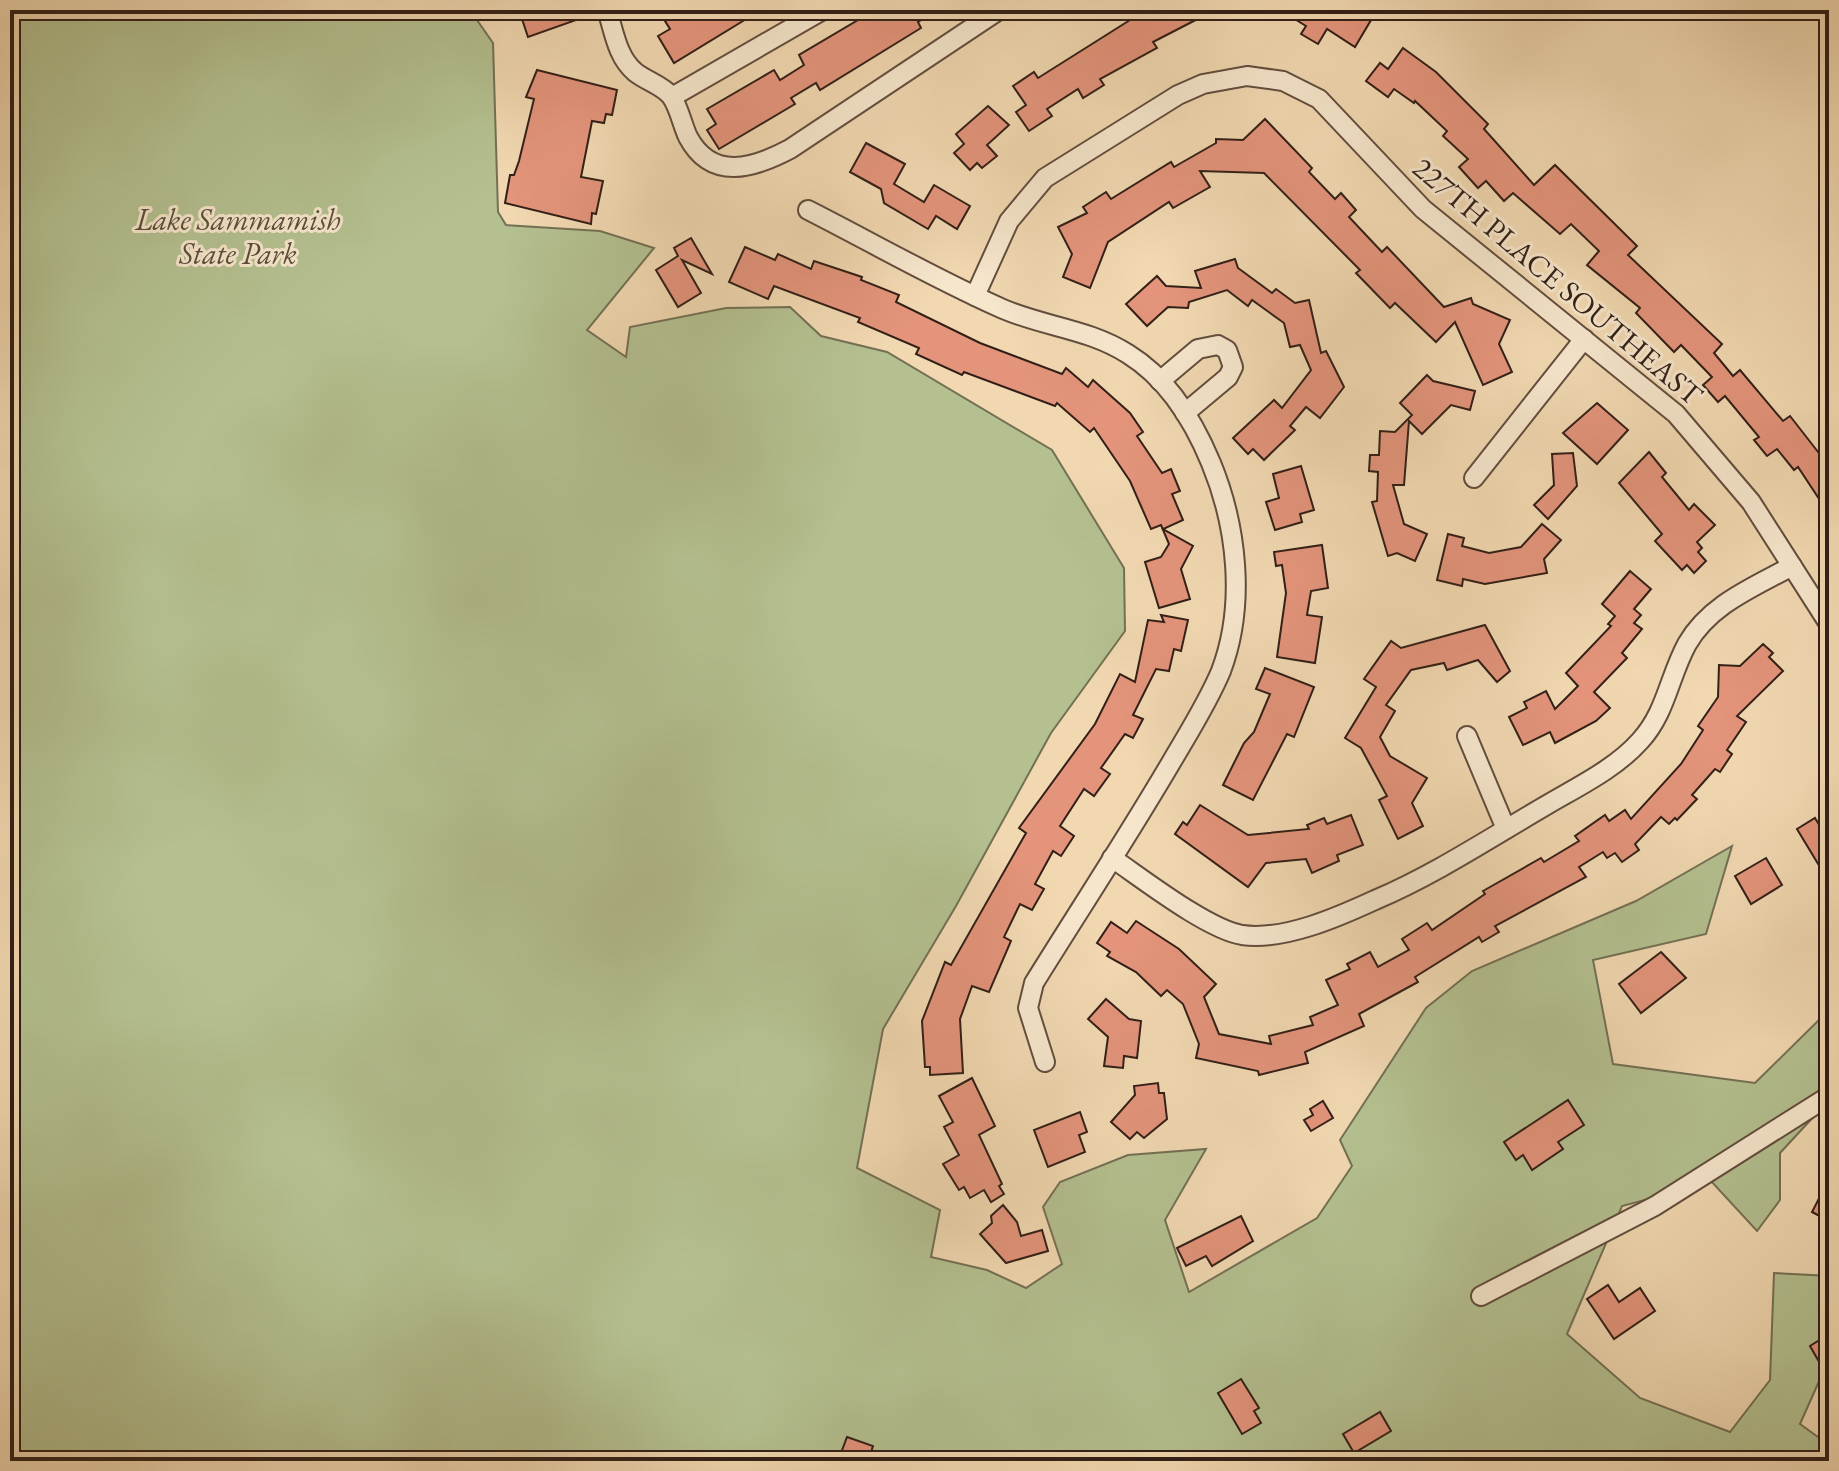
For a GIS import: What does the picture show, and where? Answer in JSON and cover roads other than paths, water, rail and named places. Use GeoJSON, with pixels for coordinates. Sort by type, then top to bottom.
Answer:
{"type":"FeatureCollection","features":[{"type":"Feature","properties":{"kind":"street"},"geometry":{"type":"LineString","coordinates":[[672,97],[823,10]]}},
{"type":"Feature","properties":{"kind":"street"},"geometry":{"type":"LineString","coordinates":[[612,12],[624,59],[633,70],[672,97],[690,140],[699,152],[712,163],[728,169],[746,168],[790,149],[999,10]]}},
{"type":"Feature","properties":{"kind":"street","name":"227TH PLACE SOUTHEAST"},"geometry":{"type":"LineString","coordinates":[[975,296],[1009,221],[1045,178],[1178,95],[1203,84],[1247,76],[1283,81],[1319,99],[1423,209],[1647,387],[1685,424],[1751,502],[1829,624]]}},
{"type":"Feature","properties":{"kind":"street"},"geometry":{"type":"LineString","coordinates":[[808,210],[975,296],[1006,310],[1105,341],[1149,368],[1185,413],[1221,487],[1233,535],[1236,585],[1222,669],[1203,707],[1030,996],[1032,1027],[1045,1062]]}},
{"type":"Feature","properties":{"kind":"street"},"geometry":{"type":"LineString","coordinates":[[1474,478],[1584,339]]}},
{"type":"Feature","properties":{"kind":"street"},"geometry":{"type":"LineString","coordinates":[[1160,381],[1198,349],[1218,345],[1227,350],[1233,367],[1228,377],[1185,413]]}},
{"type":"Feature","properties":{"kind":"street"},"geometry":{"type":"LineString","coordinates":[[1112,858],[1212,923],[1241,935],[1260,936],[1288,931],[1377,900],[1602,772],[1640,742],[1667,700],[1688,644],[1703,622],[1717,608],[1792,566]]}},
{"type":"Feature","properties":{"kind":"street"},"geometry":{"type":"LineString","coordinates":[[1467,736],[1506,829]]}},
{"type":"Feature","properties":{"kind":"street"},"geometry":{"type":"LineString","coordinates":[[1481,1296],[1655,1206],[1829,1096]]}},
{"type":"Feature","properties":{"kind":"park label","name":"Lake Sammamish State Park"},"geometry":{"type":"Point","coordinates":[238,236]}}]}
